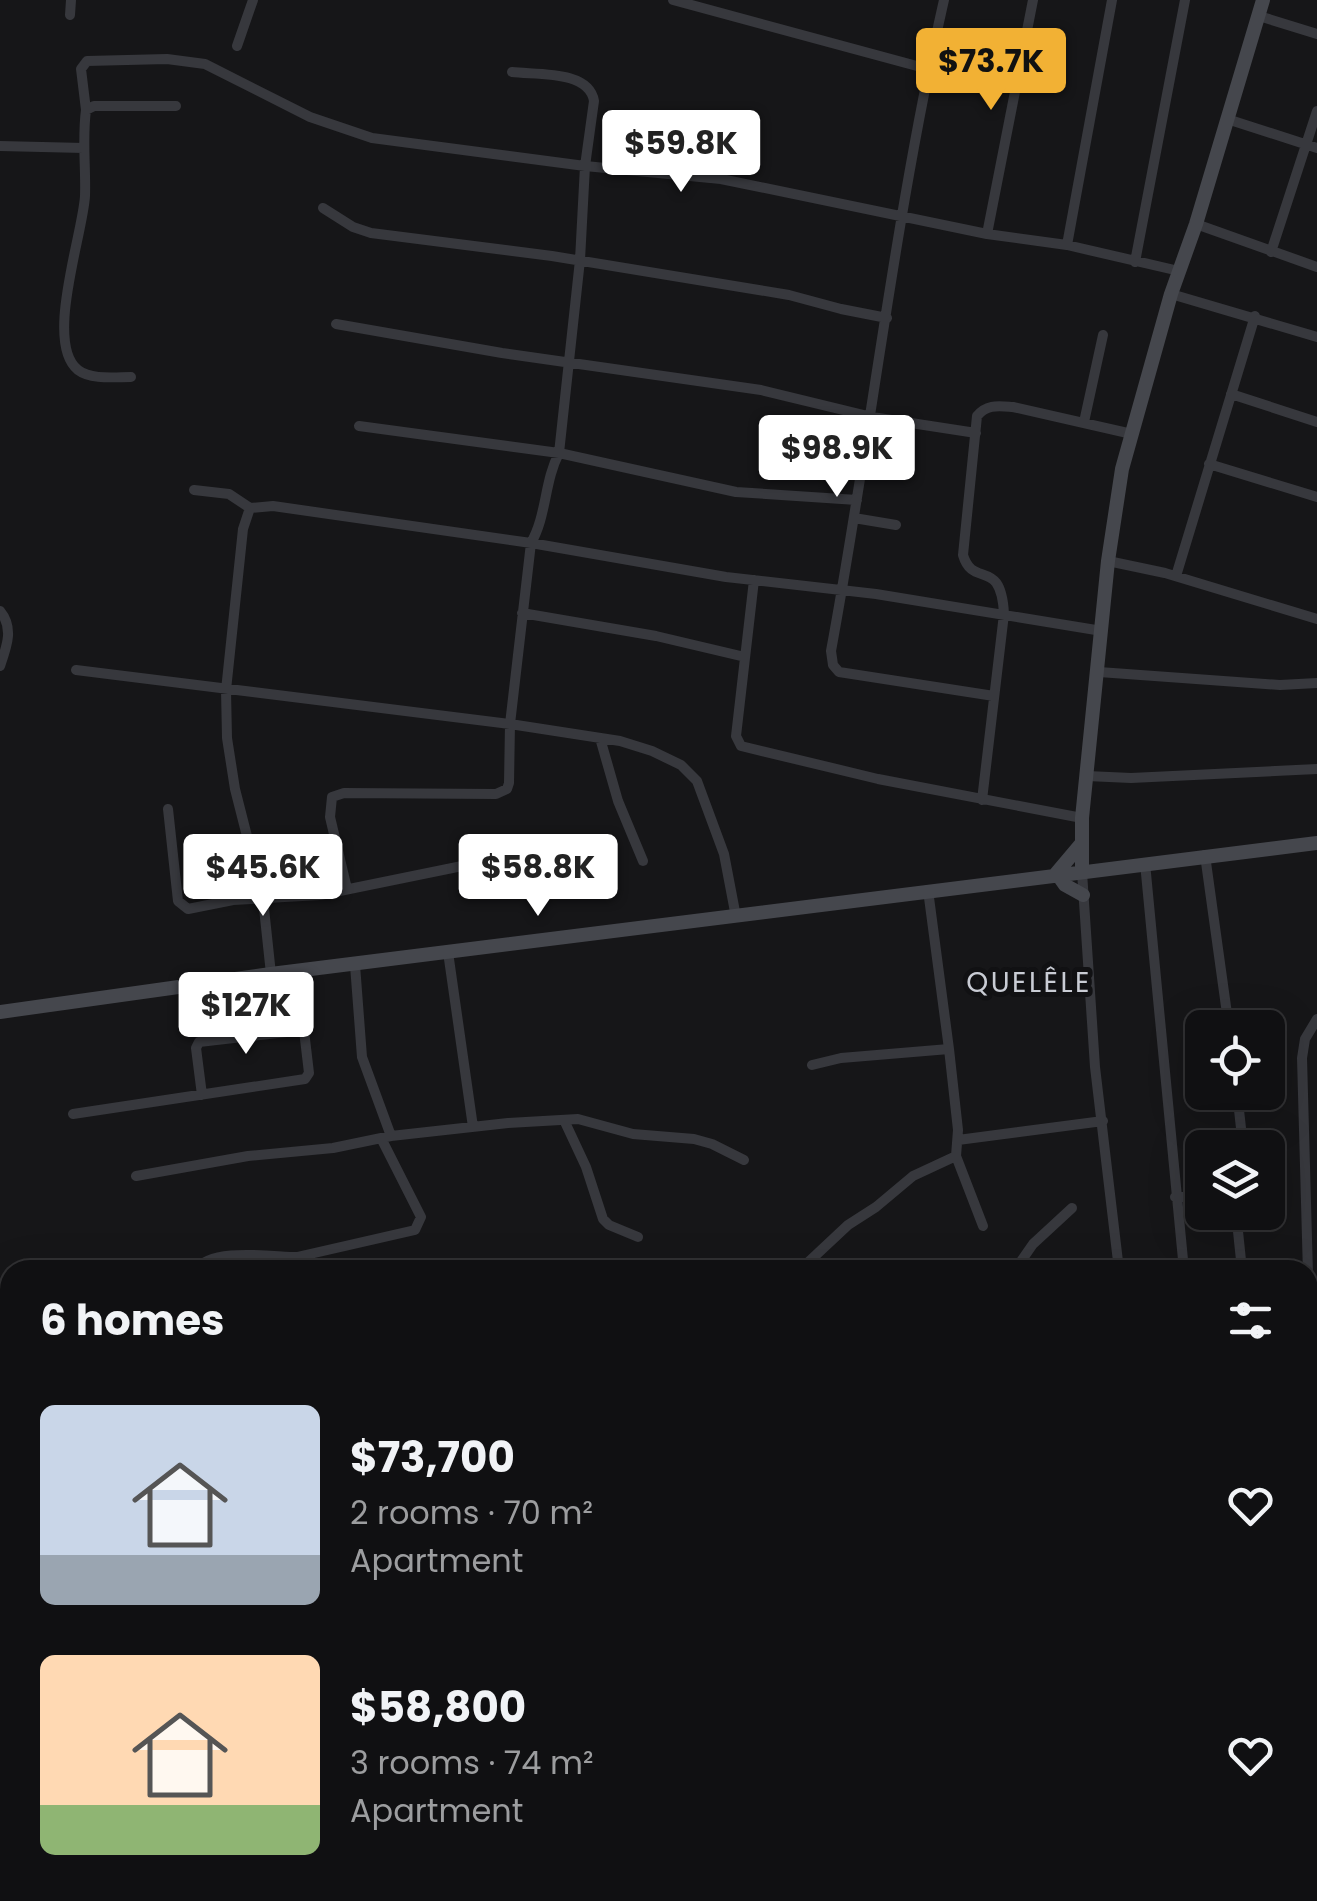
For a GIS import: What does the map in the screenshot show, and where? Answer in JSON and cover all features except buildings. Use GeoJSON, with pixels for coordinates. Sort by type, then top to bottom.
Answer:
{"type":"FeatureCollection","features":[{"type":"Feature","properties":{"kind":"main road"},"geometry":{"type":"LineString","coordinates":[[1082,872],[1082,818],[1108,562],[1122,469],[1178,272],[1263,0]]}},
{"type":"Feature","properties":{"kind":"main road"},"geometry":{"type":"LineString","coordinates":[[0,1012],[271,974],[1317,843]]}},
{"type":"Feature","properties":{"kind":"main road"},"geometry":{"type":"LineString","coordinates":[[1081,847],[1104,869]]}},
{"type":"Feature","properties":{"kind":"main road"},"geometry":{"type":"LineString","coordinates":[[1056,876],[1081,847]]}},
{"type":"Feature","properties":{"kind":"main road"},"geometry":{"type":"LineString","coordinates":[[1056,876],[1083,894],[1104,869]]}},
{"type":"Feature","properties":{"kind":"street"},"geometry":{"type":"LineString","coordinates":[[70,15],[71,0]]}},
{"type":"Feature","properties":{"kind":"street"},"geometry":{"type":"LineString","coordinates":[[237,46],[253,0]]}},
{"type":"Feature","properties":{"kind":"street"},"geometry":{"type":"LineString","coordinates":[[673,0],[928,69]]}},
{"type":"Feature","properties":{"kind":"street"},"geometry":{"type":"LineString","coordinates":[[944,0],[901,217],[872,417],[831,651],[833,665],[839,672],[994,696]]}},
{"type":"Feature","properties":{"kind":"street"},"geometry":{"type":"LineString","coordinates":[[988,234],[1034,0]]}},
{"type":"Feature","properties":{"kind":"street"},"geometry":{"type":"LineString","coordinates":[[1067,244],[1112,0]]}},
{"type":"Feature","properties":{"kind":"street"},"geometry":{"type":"LineString","coordinates":[[1135,262],[1184,0]]}},
{"type":"Feature","properties":{"kind":"street"},"geometry":{"type":"LineString","coordinates":[[1258,16],[1317,34]]}},
{"type":"Feature","properties":{"kind":"street"},"geometry":{"type":"LineString","coordinates":[[131,377],[89,375],[77,370],[67,348],[64,310],[85,198],[86,110],[82,69],[87,62],[186,61],[232,76],[310,117],[372,138],[721,179],[988,234],[1067,244],[1178,272]]}},
{"type":"Feature","properties":{"kind":"street"},"geometry":{"type":"LineString","coordinates":[[347,888],[330,817],[332,797],[344,793],[503,792],[509,782],[510,724],[531,543],[540,528],[551,469],[559,453],[594,101],[588,84],[512,72]]}},
{"type":"Feature","properties":{"kind":"street"},"geometry":{"type":"LineString","coordinates":[[86,110],[102,105],[176,106]]}},
{"type":"Feature","properties":{"kind":"street"},"geometry":{"type":"LineString","coordinates":[[1271,252],[1312,146],[1317,111]]}},
{"type":"Feature","properties":{"kind":"street"},"geometry":{"type":"LineString","coordinates":[[1227,119],[1312,146]]}},
{"type":"Feature","properties":{"kind":"street"},"geometry":{"type":"LineString","coordinates":[[0,146],[84,148]]}},
{"type":"Feature","properties":{"kind":"street"},"geometry":{"type":"LineString","coordinates":[[323,208],[371,233],[580,260],[789,294],[840,310],[887,318]]}},
{"type":"Feature","properties":{"kind":"street"},"geometry":{"type":"LineString","coordinates":[[1196,224],[1317,267]]}},
{"type":"Feature","properties":{"kind":"street"},"geometry":{"type":"LineString","coordinates":[[1172,294],[1317,337]]}},
{"type":"Feature","properties":{"kind":"street"},"geometry":{"type":"LineString","coordinates":[[1176,576],[1254,316]]}},
{"type":"Feature","properties":{"kind":"street"},"geometry":{"type":"LineString","coordinates":[[336,324],[761,390],[872,417],[976,433]]}},
{"type":"Feature","properties":{"kind":"street"},"geometry":{"type":"LineString","coordinates":[[1084,422],[1103,335]]}},
{"type":"Feature","properties":{"kind":"street"},"geometry":{"type":"LineString","coordinates":[[1231,394],[1317,422]]}},
{"type":"Feature","properties":{"kind":"street"},"geometry":{"type":"LineString","coordinates":[[982,800],[1004,614],[999,583],[973,570],[962,554],[978,416],[982,409],[993,406],[1132,434]]}},
{"type":"Feature","properties":{"kind":"street"},"geometry":{"type":"LineString","coordinates":[[359,426],[559,453],[736,492],[857,500]]}},
{"type":"Feature","properties":{"kind":"street"},"geometry":{"type":"LineString","coordinates":[[1209,464],[1317,497]]}},
{"type":"Feature","properties":{"kind":"street"},"geometry":{"type":"LineString","coordinates":[[194,490],[229,494],[250,508],[273,506],[531,543],[1102,631]]}},
{"type":"Feature","properties":{"kind":"street"},"geometry":{"type":"LineString","coordinates":[[250,508],[243,529],[226,690],[230,762],[263,899],[271,974]]}},
{"type":"Feature","properties":{"kind":"street"},"geometry":{"type":"LineString","coordinates":[[854,518],[896,525]]}},
{"type":"Feature","properties":{"kind":"street"},"geometry":{"type":"LineString","coordinates":[[1108,562],[1176,576],[1317,618]]}},
{"type":"Feature","properties":{"kind":"street"},"geometry":{"type":"LineString","coordinates":[[754,580],[736,736],[742,746],[982,800],[1082,818]]}},
{"type":"Feature","properties":{"kind":"street"},"geometry":{"type":"LineString","coordinates":[[0,611],[9,629],[0,666]]}},
{"type":"Feature","properties":{"kind":"street"},"geometry":{"type":"LineString","coordinates":[[522,613],[656,636],[746,657]]}},
{"type":"Feature","properties":{"kind":"street"},"geometry":{"type":"LineString","coordinates":[[76,670],[510,724],[634,744],[666,756],[693,776],[724,854],[736,917]]}},
{"type":"Feature","properties":{"kind":"street"},"geometry":{"type":"LineString","coordinates":[[1099,672],[1280,685],[1317,683]]}},
{"type":"Feature","properties":{"kind":"street"},"geometry":{"type":"LineString","coordinates":[[600,738],[618,801],[643,861]]}},
{"type":"Feature","properties":{"kind":"street"},"geometry":{"type":"LineString","coordinates":[[1087,776],[1150,778],[1317,769]]}},
{"type":"Feature","properties":{"kind":"street"},"geometry":{"type":"LineString","coordinates":[[168,809],[178,901],[188,909],[234,900],[296,898],[467,865]]}},
{"type":"Feature","properties":{"kind":"street"},"geometry":{"type":"LineString","coordinates":[[1205,855],[1227,1010]]}},
{"type":"Feature","properties":{"kind":"street"},"geometry":{"type":"LineString","coordinates":[[1145,863],[1183,1260]]}},
{"type":"Feature","properties":{"kind":"street"},"geometry":{"type":"LineString","coordinates":[[1082,872],[1086,965],[1119,1260]]}},
{"type":"Feature","properties":{"kind":"street"},"geometry":{"type":"LineString","coordinates":[[928,890],[949,1050],[958,1140],[956,1156],[984,1226]]}},
{"type":"Feature","properties":{"kind":"street"},"geometry":{"type":"LineString","coordinates":[[448,952],[473,1126]]}},
{"type":"Feature","properties":{"kind":"street"},"geometry":{"type":"LineString","coordinates":[[214,1260],[250,1253],[297,1257],[415,1230],[420,1224],[421,1217],[386,1137],[362,1056],[356,965]]}},
{"type":"Feature","properties":{"kind":"street"},"geometry":{"type":"LineString","coordinates":[[74,1114],[305,1079],[309,1072],[297,972]]}},
{"type":"Feature","properties":{"kind":"street"},"geometry":{"type":"LineString","coordinates":[[1308,1260],[1302,1058],[1305,1039],[1317,1019]]}},
{"type":"Feature","properties":{"kind":"street"},"geometry":{"type":"LineString","coordinates":[[202,1095],[196,1048],[199,1042],[304,1030]]}},
{"type":"Feature","properties":{"kind":"street"},"geometry":{"type":"LineString","coordinates":[[812,1065],[841,1058],[949,1050]]}},
{"type":"Feature","properties":{"kind":"street"},"geometry":{"type":"LineString","coordinates":[[564,1120],[586,1167],[603,1219],[638,1238]]}},
{"type":"Feature","properties":{"kind":"street"},"geometry":{"type":"LineString","coordinates":[[136,1176],[186,1165],[333,1148],[386,1137],[564,1120],[590,1121],[633,1134],[694,1139],[744,1160]]}},
{"type":"Feature","properties":{"kind":"street"},"geometry":{"type":"LineString","coordinates":[[958,1140],[1103,1121]]}},
{"type":"Feature","properties":{"kind":"street"},"geometry":{"type":"LineString","coordinates":[[820,1260],[848,1225],[913,1176],[956,1156]]}},
{"type":"Feature","properties":{"kind":"street"},"geometry":{"type":"LineString","coordinates":[[1175,1197],[1185,1197]]}},
{"type":"Feature","properties":{"kind":"street"},"geometry":{"type":"LineString","coordinates":[[1021,1260],[1072,1208]]}},
{"type":"Feature","properties":{"kind":"street"},"geometry":{"type":"LineString","coordinates":[[1238,1230],[1241,1260]]}},
{"type":"Feature","properties":{"kind":"district","name":"QUELÊLE"},"geometry":{"type":"Point","coordinates":[1029,982]}}]}
